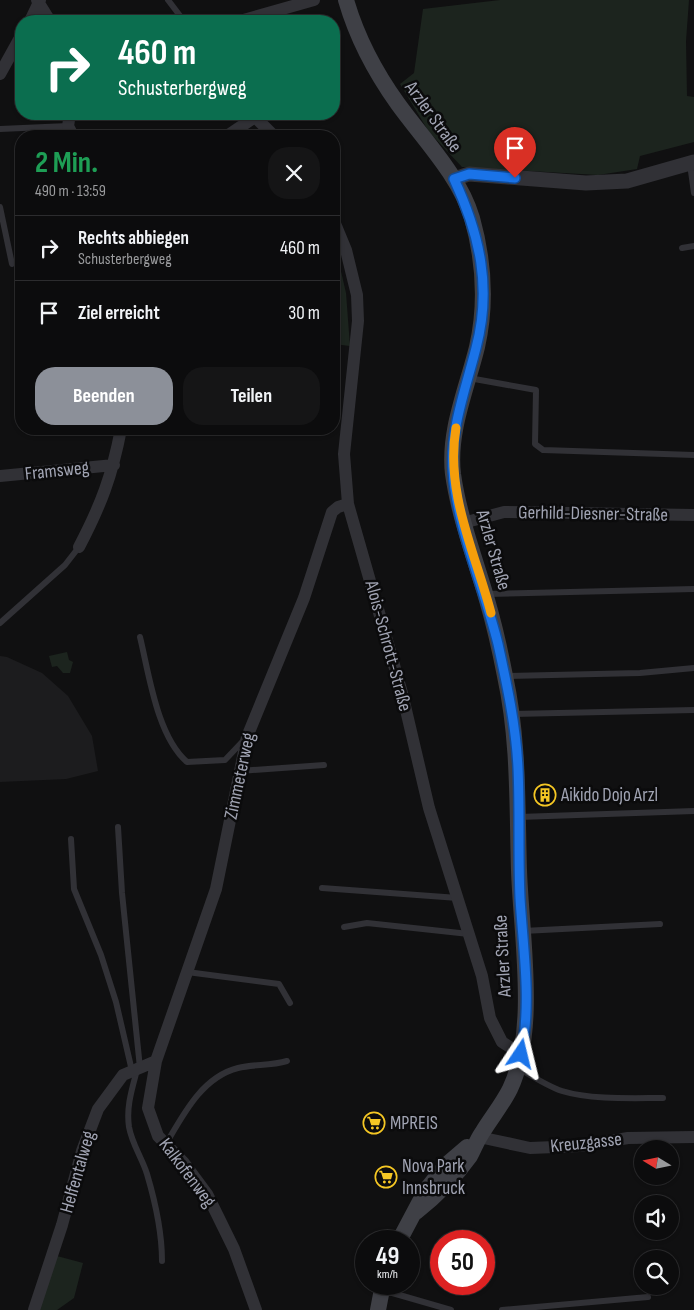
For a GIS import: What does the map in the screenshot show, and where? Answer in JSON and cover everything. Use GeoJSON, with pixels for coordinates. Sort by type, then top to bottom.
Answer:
{"type":"FeatureCollection","features":[{"type":"Feature","properties":{"kind":"main road","name":"Arzler Straße"},"geometry":{"type":"LineString","coordinates":[[346,0],[354,28],[372,64],[396,102],[454,179],[471,214],[484,284],[477,345],[461,402],[455,434],[453,471],[463,523],[486,594],[505,676],[518,766],[526,1015],[519,1061],[511,1087],[479,1137],[446,1165],[426,1190],[406,1230]]}},
{"type":"Feature","properties":{"kind":"main road"},"geometry":{"type":"LineString","coordinates":[[378,1310],[381,1295]]}},
{"type":"Feature","properties":{"kind":"street"},"geometry":{"type":"LineString","coordinates":[[261,15],[314,0]]}},
{"type":"Feature","properties":{"kind":"street"},"geometry":{"type":"LineString","coordinates":[[33,15],[39,1]]}},
{"type":"Feature","properties":{"kind":"street"},"geometry":{"type":"LineString","coordinates":[[39,1],[47,15]]}},
{"type":"Feature","properties":{"kind":"street"},"geometry":{"type":"LineString","coordinates":[[0,74],[15,47]]}},
{"type":"Feature","properties":{"kind":"street"},"geometry":{"type":"LineString","coordinates":[[235,130],[248,120]]}},
{"type":"Feature","properties":{"kind":"street"},"geometry":{"type":"LineString","coordinates":[[259,120],[268,130]]}},
{"type":"Feature","properties":{"kind":"street"},"geometry":{"type":"LineString","coordinates":[[454,179],[469,174],[586,183],[627,182],[692,163]]}},
{"type":"Feature","properties":{"kind":"street","name":"Alois-Schrott-Straße"},"geometry":{"type":"LineString","coordinates":[[340,236],[346,250],[355,286],[358,321],[344,454],[348,504],[402,692],[429,808],[482,976],[490,1018],[502,1042],[519,1061]]}},
{"type":"Feature","properties":{"kind":"street","name":"Framsweg"},"geometry":{"type":"LineString","coordinates":[[79,548],[101,504],[114,465],[120,435]]}},
{"type":"Feature","properties":{"kind":"street","name":"Framsweg"},"geometry":{"type":"LineString","coordinates":[[0,476],[114,465]]}},
{"type":"Feature","properties":{"kind":"street","name":"Zimmeterweg"},"geometry":{"type":"LineString","coordinates":[[156,1061],[216,889],[247,737],[304,598],[332,512],[338,507],[348,504]]}},
{"type":"Feature","properties":{"kind":"street","name":"Gerhild-Diesner-Straße"},"geometry":{"type":"LineString","coordinates":[[463,523],[504,512],[694,515]]}},
{"type":"Feature","properties":{"kind":"street","name":"Helfentalweg"},"geometry":{"type":"LineString","coordinates":[[34,1310],[62,1225],[82,1150],[98,1108],[123,1075],[156,1061]]}},
{"type":"Feature","properties":{"kind":"street","name":"Kalkofenweg"},"geometry":{"type":"LineString","coordinates":[[156,1061],[148,1108],[158,1136],[184,1163],[207,1194],[234,1249],[256,1310]]}},
{"type":"Feature","properties":{"kind":"street","name":"Kreuzgasse"},"geometry":{"type":"LineString","coordinates":[[479,1137],[530,1148],[580,1146],[628,1138],[694,1137]]}},
{"type":"Feature","properties":{"kind":"lane"},"geometry":{"type":"LineString","coordinates":[[168,0],[179,15]]}},
{"type":"Feature","properties":{"kind":"lane"},"geometry":{"type":"LineString","coordinates":[[0,129],[70,125]]}},
{"type":"Feature","properties":{"kind":"lane"},"geometry":{"type":"LineString","coordinates":[[692,163],[694,193]]}},
{"type":"Feature","properties":{"kind":"lane"},"geometry":{"type":"LineString","coordinates":[[0,208],[12,264]]}},
{"type":"Feature","properties":{"kind":"lane"},"geometry":{"type":"LineString","coordinates":[[682,248],[694,246]]}},
{"type":"Feature","properties":{"kind":"lane"},"geometry":{"type":"LineString","coordinates":[[468,378],[536,390],[535,444],[543,450],[694,456]]}},
{"type":"Feature","properties":{"kind":"lane"},"geometry":{"type":"LineString","coordinates":[[0,623],[65,565],[79,548]]}},
{"type":"Feature","properties":{"kind":"lane"},"geometry":{"type":"LineString","coordinates":[[486,594],[694,589]]}},
{"type":"Feature","properties":{"kind":"lane"},"geometry":{"type":"LineString","coordinates":[[140,637],[158,710],[176,752],[187,762],[225,760],[247,737]]}},
{"type":"Feature","properties":{"kind":"lane"},"geometry":{"type":"LineString","coordinates":[[505,676],[640,673],[694,668]]}},
{"type":"Feature","properties":{"kind":"lane"},"geometry":{"type":"LineString","coordinates":[[512,714],[694,710]]}},
{"type":"Feature","properties":{"kind":"lane"},"geometry":{"type":"LineString","coordinates":[[240,771],[324,765]]}},
{"type":"Feature","properties":{"kind":"lane"},"geometry":{"type":"LineString","coordinates":[[519,817],[694,811]]}},
{"type":"Feature","properties":{"kind":"lane"},"geometry":{"type":"LineString","coordinates":[[118,828],[136,1069],[129,1101],[129,1126],[150,1186],[162,1243],[162,1261]]}},
{"type":"Feature","properties":{"kind":"lane"},"geometry":{"type":"LineString","coordinates":[[71,839],[74,890],[98,948],[136,1069]]}},
{"type":"Feature","properties":{"kind":"lane"},"geometry":{"type":"LineString","coordinates":[[322,888],[458,898]]}},
{"type":"Feature","properties":{"kind":"lane"},"geometry":{"type":"LineString","coordinates":[[344,927],[367,923],[470,934]]}},
{"type":"Feature","properties":{"kind":"lane"},"geometry":{"type":"LineString","coordinates":[[522,931],[660,924]]}},
{"type":"Feature","properties":{"kind":"lane"},"geometry":{"type":"LineString","coordinates":[[187,972],[279,984],[290,1003]]}},
{"type":"Feature","properties":{"kind":"lane"},"geometry":{"type":"LineString","coordinates":[[166,1144],[196,1097],[222,1074],[249,1066],[273,1065],[287,1061]]}},
{"type":"Feature","properties":{"kind":"lane"},"geometry":{"type":"LineString","coordinates":[[519,1061],[554,1088],[572,1093],[628,1099],[662,1098]]}},
{"type":"Feature","properties":{"kind":"lane"},"geometry":{"type":"LineString","coordinates":[[406,1295],[452,1310]]}},
{"type":"Feature","properties":{"kind":"lane"},"geometry":{"type":"LineString","coordinates":[[502,1310],[648,1297]]}},
{"type":"Feature","properties":{"kind":"shaded area"},"geometry":{"type":"Polygon","coordinates":[[[500,0],[689,0],[686,41],[687,96],[694,97],[694,142],[640,156],[637,169],[598,175],[462,167],[429,132],[400,84],[414,73],[423,9],[500,0]]]}},
{"type":"Feature","properties":{"kind":"shaded area"},"geometry":{"type":"Polygon","coordinates":[[[340,267],[346,293],[350,346],[340,345],[340,267]]]}},
{"type":"Feature","properties":{"kind":"shaded area"},"geometry":{"type":"Polygon","coordinates":[[[67,652],[69,660],[73,662],[70,673],[63,673],[57,666],[52,667],[49,656],[67,652]]]}},
{"type":"Feature","properties":{"kind":"shaded area"},"geometry":{"type":"Polygon","coordinates":[[[0,656],[7,657],[42,673],[68,696],[92,736],[98,771],[66,779],[0,782],[0,656]]]}},
{"type":"Feature","properties":{"kind":"shaded area"},"geometry":{"type":"Polygon","coordinates":[[[57,1256],[83,1263],[74,1298],[57,1310],[37,1310],[57,1256]]]}},
{"type":"Feature","properties":{"kind":"slow traffic"},"geometry":{"type":"LineString","coordinates":[[456,428],[453,471],[463,523],[491,613]]}},
{"type":"Feature","properties":{"kind":"place","name":"Aikido Dojo Arzl"},"geometry":{"type":"Point","coordinates":[545,795]}},
{"type":"Feature","properties":{"kind":"place","name":"MPREIS"},"geometry":{"type":"Point","coordinates":[374,1123]}},
{"type":"Feature","properties":{"kind":"place","name":"Nova Park Innsbruck"},"geometry":{"type":"Point","coordinates":[386,1177]}},
{"type":"Feature","properties":{"kind":"route"},"geometry":{"type":"LineString","coordinates":[[515,178],[469,174],[454,179],[471,214],[478,241],[484,284],[482,317],[477,345],[461,402],[455,434],[453,471],[463,523],[491,613],[512,714],[518,766],[519,867],[526,1015],[521,1054]]}}]}
